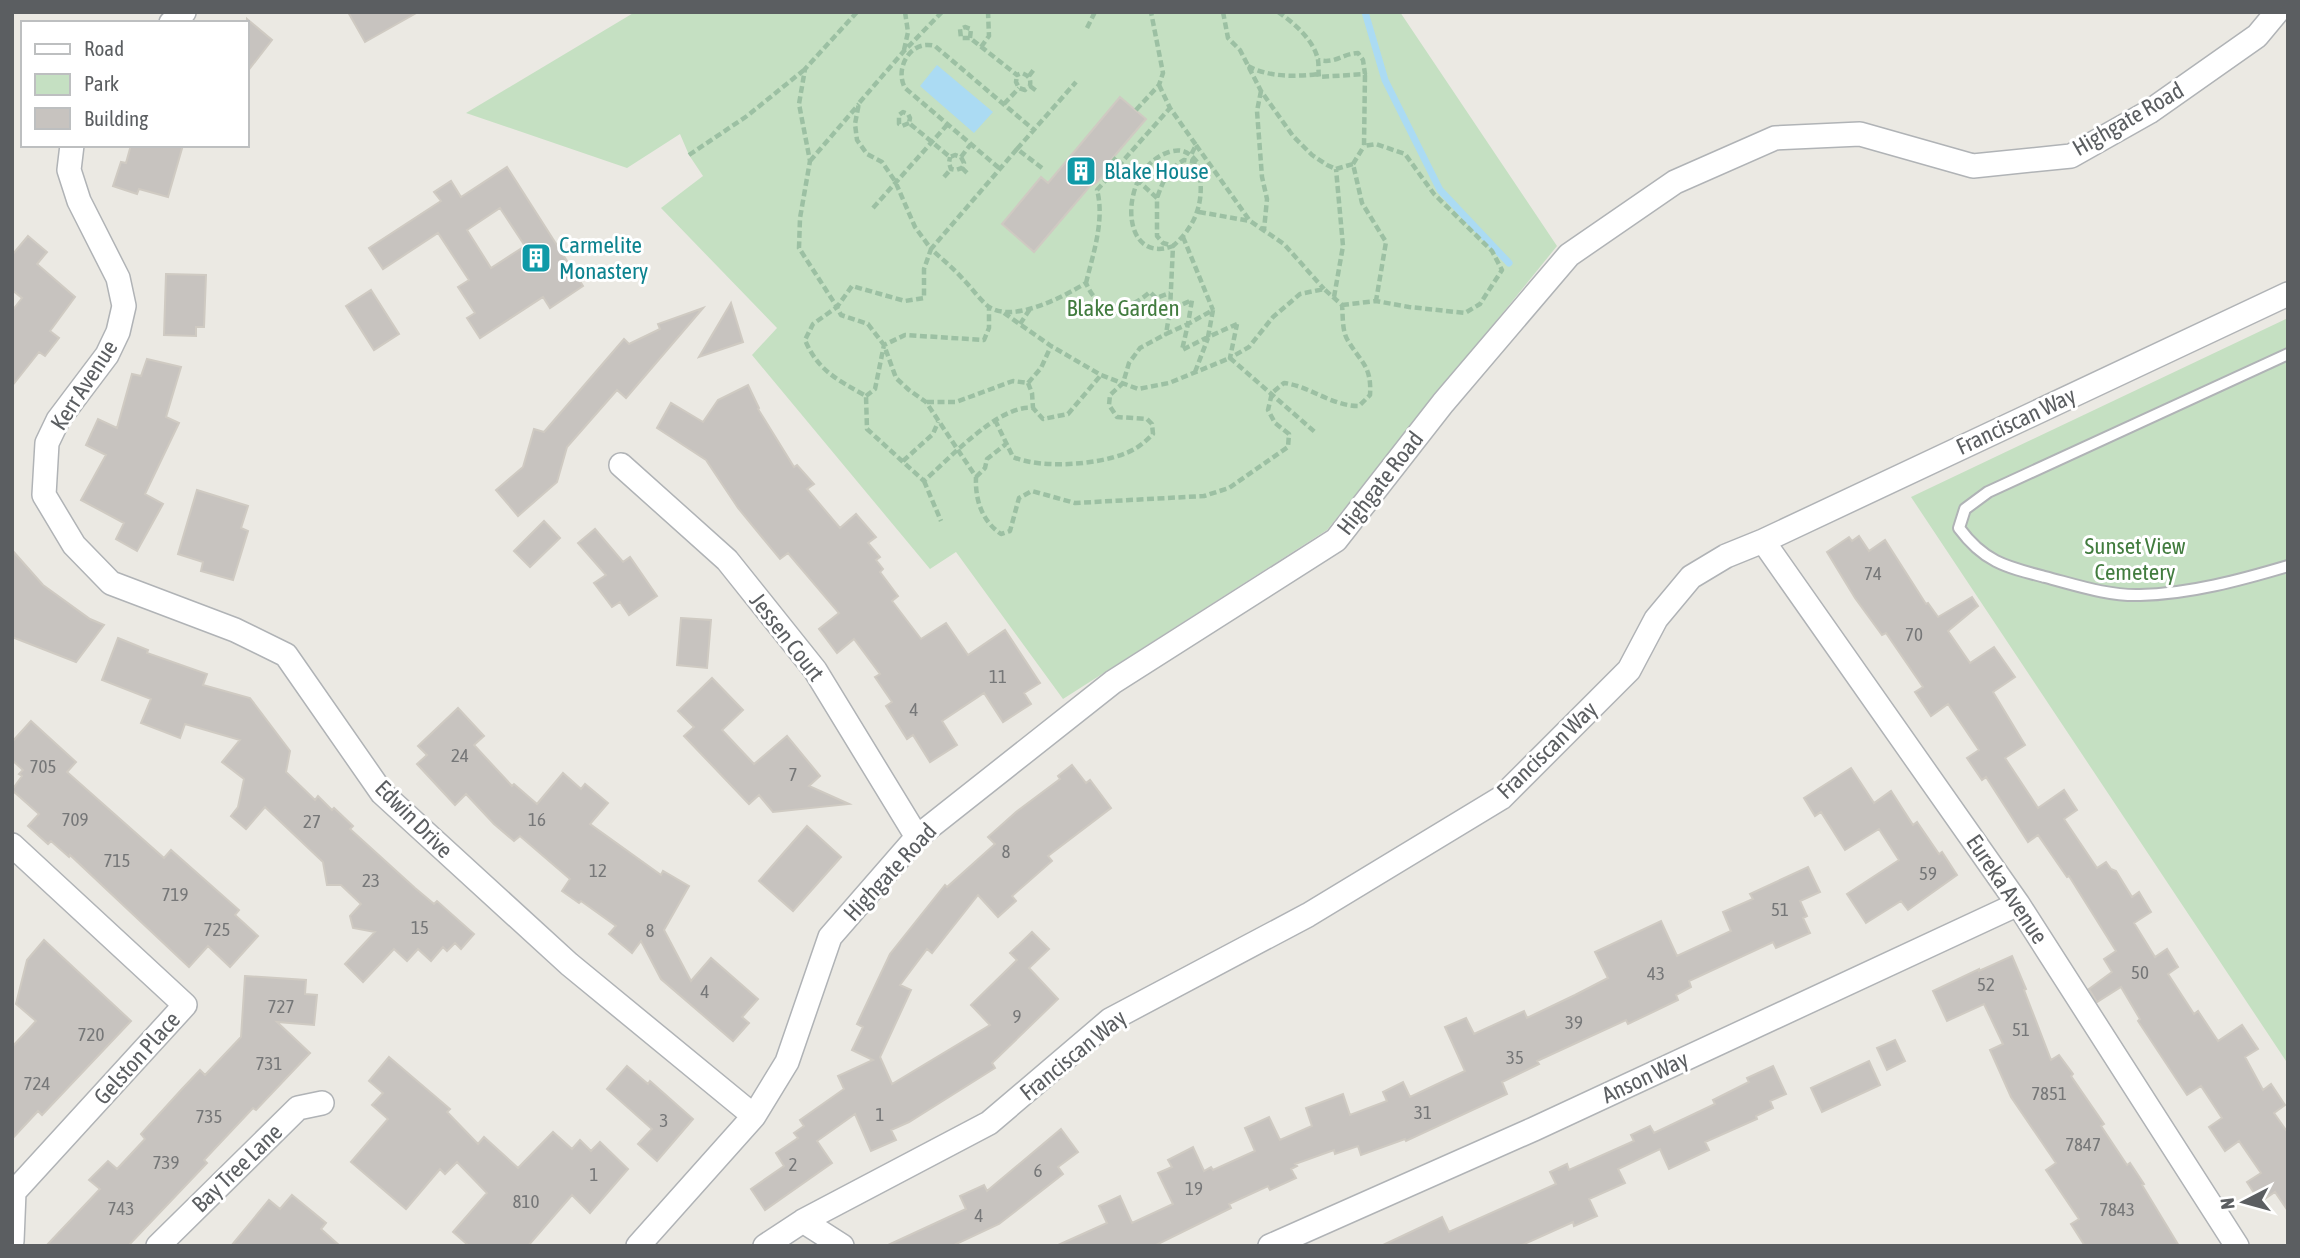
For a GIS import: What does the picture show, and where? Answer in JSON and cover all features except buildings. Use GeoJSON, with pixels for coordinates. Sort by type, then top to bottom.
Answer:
{"type":"FeatureCollection","features":[{"type":"Feature","properties":{"kind":"street","name":"Highgate Road"},"geometry":{"type":"LineString","coordinates":[[638,1246],[754,1116],[787,1062],[830,937],[917,837],[1113,682],[1336,540],[1443,403],[1569,255],[1675,182],[1775,138],[1860,134],[1973,166],[2071,156],[2160,104],[2257,36],[2277,12]]}},
{"type":"Feature","properties":{"kind":"street","name":"Kerr Avenue"},"geometry":{"type":"LineString","coordinates":[[72,147],[69,170],[79,201],[118,278],[124,306],[118,332],[107,355],[58,420],[47,443],[44,495],[74,545]]}},
{"type":"Feature","properties":{"kind":"street","name":"Franciscan Way"},"geometry":{"type":"LineString","coordinates":[[765,1246],[803,1221],[989,1123],[1110,1020],[1308,915],[1501,798],[1629,670],[1656,619],[1691,577],[1726,555],[1763,541],[2288,294]]}},
{"type":"Feature","properties":{"kind":"street","name":"Jessen Court"},"geometry":{"type":"LineString","coordinates":[[621,465],[727,560],[815,670],[917,837]]}},
{"type":"Feature","properties":{"kind":"street","name":"Eureka Avenue"},"geometry":{"type":"LineString","coordinates":[[1763,541],[2018,904],[2237,1246]]}},
{"type":"Feature","properties":{"kind":"street","name":"Edwin Drive"},"geometry":{"type":"LineString","coordinates":[[74,545],[111,583],[235,630],[286,656],[383,793],[569,964],[754,1116]]}},
{"type":"Feature","properties":{"kind":"street","name":"Gelston Place"},"geometry":{"type":"LineString","coordinates":[[12,845],[185,1005],[13,1192],[12,1241]]}},
{"type":"Feature","properties":{"kind":"street","name":"Anson Way"},"geometry":{"type":"LineString","coordinates":[[1270,1246],[1534,1129],[2018,904]]}},
{"type":"Feature","properties":{"kind":"street","name":"Bay Tree Lane"},"geometry":{"type":"LineString","coordinates":[[158,1246],[298,1108],[322,1103]]}},
{"type":"Feature","properties":{"kind":"street"},"geometry":{"type":"LineString","coordinates":[[803,1221],[842,1246]]}},
{"type":"Feature","properties":{"kind":"lane"},"geometry":{"type":"LineString","coordinates":[[2288,354],[1988,492],[1965,509],[1959,528],[1971,545],[2001,565],[2100,591],[2139,595],[2179,591],[2288,566]]}},
{"type":"Feature","properties":{"kind":"path"},"geometry":{"type":"LineString","coordinates":[[904,51],[908,32],[905,12]]}},
{"type":"Feature","properties":{"kind":"path"},"geometry":{"type":"LineString","coordinates":[[810,161],[904,51],[942,12]]}},
{"type":"Feature","properties":{"kind":"path"},"geometry":{"type":"LineString","coordinates":[[981,47],[989,36],[988,12]]}},
{"type":"Feature","properties":{"kind":"path"},"geometry":{"type":"LineString","coordinates":[[1087,28],[1095,12]]}},
{"type":"Feature","properties":{"kind":"path"},"geometry":{"type":"LineString","coordinates":[[1136,110],[1158,85],[1163,73],[1151,12]]}},
{"type":"Feature","properties":{"kind":"path"},"geometry":{"type":"LineString","coordinates":[[1223,12],[1228,37],[1240,50],[1261,91],[1293,136],[1311,155],[1336,169],[1353,164],[1364,146],[1363,60],[1358,53],[1349,53],[1330,62],[1318,60]]}},
{"type":"Feature","properties":{"kind":"path"},"geometry":{"type":"LineString","coordinates":[[1279,12],[1299,29],[1318,60],[1318,74]]}},
{"type":"Feature","properties":{"kind":"path"},"geometry":{"type":"LineString","coordinates":[[689,155],[747,116],[805,69],[857,13]]}},
{"type":"Feature","properties":{"kind":"path"},"geometry":{"type":"LineString","coordinates":[[970,38],[1017,75]]}},
{"type":"Feature","properties":{"kind":"path"},"geometry":{"type":"LineString","coordinates":[[999,168],[905,88],[901,80],[903,65],[908,55],[922,46],[936,46],[1034,130]]}},
{"type":"Feature","properties":{"kind":"path"},"geometry":{"type":"LineString","coordinates":[[1248,66],[1257,71],[1295,76],[1318,74],[1322,78],[1365,74]]}},
{"type":"Feature","properties":{"kind":"path"},"geometry":{"type":"LineString","coordinates":[[1029,76],[1035,68]]}},
{"type":"Feature","properties":{"kind":"path"},"geometry":{"type":"LineString","coordinates":[[805,69],[799,104],[810,161],[800,218],[799,248],[841,315],[868,324],[884,345],[896,378],[926,401],[976,477],[975,489],[981,511],[989,526],[1001,534],[1010,531],[1019,498],[1032,491],[1075,503],[1204,496],[1229,488],[1288,447],[1289,434],[1275,423],[1268,410],[1272,393],[1284,383],[1293,384],[1346,406],[1359,406],[1370,395],[1371,380],[1367,365],[1346,336],[1342,305]]}},
{"type":"Feature","properties":{"kind":"path"},"geometry":{"type":"LineString","coordinates":[[1017,75],[1022,73],[1031,80],[1030,86],[1025,90],[1018,88]]}},
{"type":"Feature","properties":{"kind":"path"},"geometry":{"type":"LineString","coordinates":[[1017,75],[1018,88]]}},
{"type":"Feature","properties":{"kind":"path"},"geometry":{"type":"LineString","coordinates":[[866,396],[827,373],[812,357],[805,340],[813,324],[837,307],[852,286],[905,301],[924,298],[924,269],[931,249],[1076,82]]}},
{"type":"Feature","properties":{"kind":"path"},"geometry":{"type":"LineString","coordinates":[[1158,85],[1170,108],[1250,221],[1284,244],[1342,305],[1376,301],[1465,313],[1480,304],[1502,270],[1492,251],[1434,194],[1405,154],[1377,144],[1364,146]]}},
{"type":"Feature","properties":{"kind":"path"},"geometry":{"type":"LineString","coordinates":[[1030,86],[1038,92]]}},
{"type":"Feature","properties":{"kind":"path"},"geometry":{"type":"LineString","coordinates":[[1004,104],[1018,88]]}},
{"type":"Feature","properties":{"kind":"path"},"geometry":{"type":"LineString","coordinates":[[1261,91],[1257,111],[1262,177],[1267,199],[1264,231]]}},
{"type":"Feature","properties":{"kind":"path"},"geometry":{"type":"LineString","coordinates":[[859,103],[855,124],[857,140],[867,153],[881,162],[895,181],[915,227],[931,249],[989,306],[1101,375],[1138,388],[1169,383],[1230,358],[1249,347],[1273,317],[1300,294],[1324,289]]}},
{"type":"Feature","properties":{"kind":"path"},"geometry":{"type":"LineString","coordinates":[[1156,298],[1150,292],[1135,306],[1105,306],[1091,297],[1086,283],[1098,224],[1100,202],[1097,190],[1170,108]]}},
{"type":"Feature","properties":{"kind":"path"},"geometry":{"type":"LineString","coordinates":[[909,123],[950,157]]}},
{"type":"Feature","properties":{"kind":"path"},"geometry":{"type":"LineString","coordinates":[[873,208],[947,125]]}},
{"type":"Feature","properties":{"kind":"path"},"geometry":{"type":"LineString","coordinates":[[961,157],[971,144]]}},
{"type":"Feature","properties":{"kind":"path"},"geometry":{"type":"LineString","coordinates":[[1191,155],[1196,145]]}},
{"type":"Feature","properties":{"kind":"path"},"geometry":{"type":"LineString","coordinates":[[1017,149],[1042,168]]}},
{"type":"Feature","properties":{"kind":"path"},"geometry":{"type":"LineString","coordinates":[[1182,150],[1191,155],[1200,172],[1199,212],[1183,237],[1173,246],[1152,250],[1137,235],[1131,214],[1137,180],[1152,161],[1160,156],[1182,150]]}},
{"type":"Feature","properties":{"kind":"path"},"geometry":{"type":"LineString","coordinates":[[950,157],[961,157],[964,163],[962,168]]}},
{"type":"Feature","properties":{"kind":"path"},"geometry":{"type":"LineString","coordinates":[[950,157],[948,163],[951,169]]}},
{"type":"Feature","properties":{"kind":"path"},"geometry":{"type":"LineString","coordinates":[[1114,158],[1157,198]]}},
{"type":"Feature","properties":{"kind":"path"},"geometry":{"type":"LineString","coordinates":[[1173,246],[1163,243],[1157,236],[1157,198],[1172,167],[1184,160],[1197,162]]}},
{"type":"Feature","properties":{"kind":"path"},"geometry":{"type":"LineString","coordinates":[[1353,164],[1362,203],[1386,242],[1376,301]]}},
{"type":"Feature","properties":{"kind":"path"},"geometry":{"type":"LineString","coordinates":[[951,169],[962,168]]}},
{"type":"Feature","properties":{"kind":"path"},"geometry":{"type":"LineString","coordinates":[[962,168],[968,174]]}},
{"type":"Feature","properties":{"kind":"path"},"geometry":{"type":"LineString","coordinates":[[944,177],[951,169]]}},
{"type":"Feature","properties":{"kind":"path"},"geometry":{"type":"LineString","coordinates":[[1333,298],[1343,246],[1336,169]]}},
{"type":"Feature","properties":{"kind":"path"},"geometry":{"type":"LineString","coordinates":[[1199,212],[1250,221]]}},
{"type":"Feature","properties":{"kind":"path"},"geometry":{"type":"LineString","coordinates":[[1183,237],[1213,310],[1208,337],[1195,372]]}},
{"type":"Feature","properties":{"kind":"path"},"geometry":{"type":"LineString","coordinates":[[1166,334],[1173,246]]}},
{"type":"Feature","properties":{"kind":"path"},"geometry":{"type":"LineString","coordinates":[[1003,313],[1030,309],[1068,294],[1086,283]]}},
{"type":"Feature","properties":{"kind":"path"},"geometry":{"type":"LineString","coordinates":[[1156,298],[1170,293]]}},
{"type":"Feature","properties":{"kind":"path"},"geometry":{"type":"LineString","coordinates":[[1156,298],[1153,318],[1192,300],[1181,350],[1237,324],[1230,358]]}},
{"type":"Feature","properties":{"kind":"path"},"geometry":{"type":"LineString","coordinates":[[884,345],[905,335],[984,340],[989,328],[989,306]]}},
{"type":"Feature","properties":{"kind":"path"},"geometry":{"type":"LineString","coordinates":[[1020,324],[1030,309]]}},
{"type":"Feature","properties":{"kind":"path"},"geometry":{"type":"LineString","coordinates":[[995,420],[1013,457],[1025,462],[1065,464],[1101,460],[1126,453],[1153,434],[1152,424],[1147,419],[1117,417],[1109,405],[1110,395],[1123,383],[1129,363],[1140,348],[1213,310]]}},
{"type":"Feature","properties":{"kind":"path"},"geometry":{"type":"LineString","coordinates":[[866,396],[875,390],[884,345]]}},
{"type":"Feature","properties":{"kind":"path"},"geometry":{"type":"LineString","coordinates":[[1028,383],[1041,368],[1051,346]]}},
{"type":"Feature","properties":{"kind":"path"},"geometry":{"type":"LineString","coordinates":[[1230,358],[1315,433]]}},
{"type":"Feature","properties":{"kind":"path"},"geometry":{"type":"LineString","coordinates":[[924,481],[995,420],[1023,406],[1033,408],[1043,419],[1068,414],[1101,375]]}},
{"type":"Feature","properties":{"kind":"path"},"geometry":{"type":"LineString","coordinates":[[926,401],[956,402],[1013,382],[1028,383]]}},
{"type":"Feature","properties":{"kind":"path"},"geometry":{"type":"LineString","coordinates":[[1028,383],[1033,408]]}},
{"type":"Feature","properties":{"kind":"path"},"geometry":{"type":"LineString","coordinates":[[866,396],[867,429],[924,481],[941,521]]}},
{"type":"Feature","properties":{"kind":"path"},"geometry":{"type":"LineString","coordinates":[[902,461],[933,434],[939,421]]}},
{"type":"Feature","properties":{"kind":"path"},"geometry":{"type":"LineString","coordinates":[[976,477],[985,468],[987,459],[1006,444]]}},
{"type":"Feature","properties":{"kind":"green space","name":"Blake Garden"},"geometry":{"type":"Polygon","coordinates":[[[635,12],[1400,12],[1557,246],[1327,530],[1063,699],[956,552],[930,569],[752,355],[777,328],[661,208],[703,176],[689,155],[680,134],[627,168],[466,113],[635,12]]]}},
{"type":"Feature","properties":{"kind":"green space","name":"Sunset View Cemetery"},"geometry":{"type":"Polygon","coordinates":[[[2288,318],[2288,1064],[1911,497],[2288,318]]]}},
{"type":"Feature","properties":{"kind":"water"},"geometry":{"type":"Polygon","coordinates":[[[937,65],[993,112],[974,133],[920,86],[937,65]]]}},
{"type":"Feature","properties":{"kind":"waterway"},"geometry":{"type":"LineString","coordinates":[[1365,12],[1385,80],[1440,190],[1509,263]]}},
{"type":"Feature","properties":{"kind":"place","name":"Blake House"},"geometry":{"type":"Point","coordinates":[1081,171]}},
{"type":"Feature","properties":{"kind":"place","name":"Carmelite Monastery"},"geometry":{"type":"Point","coordinates":[536,258]}}]}
